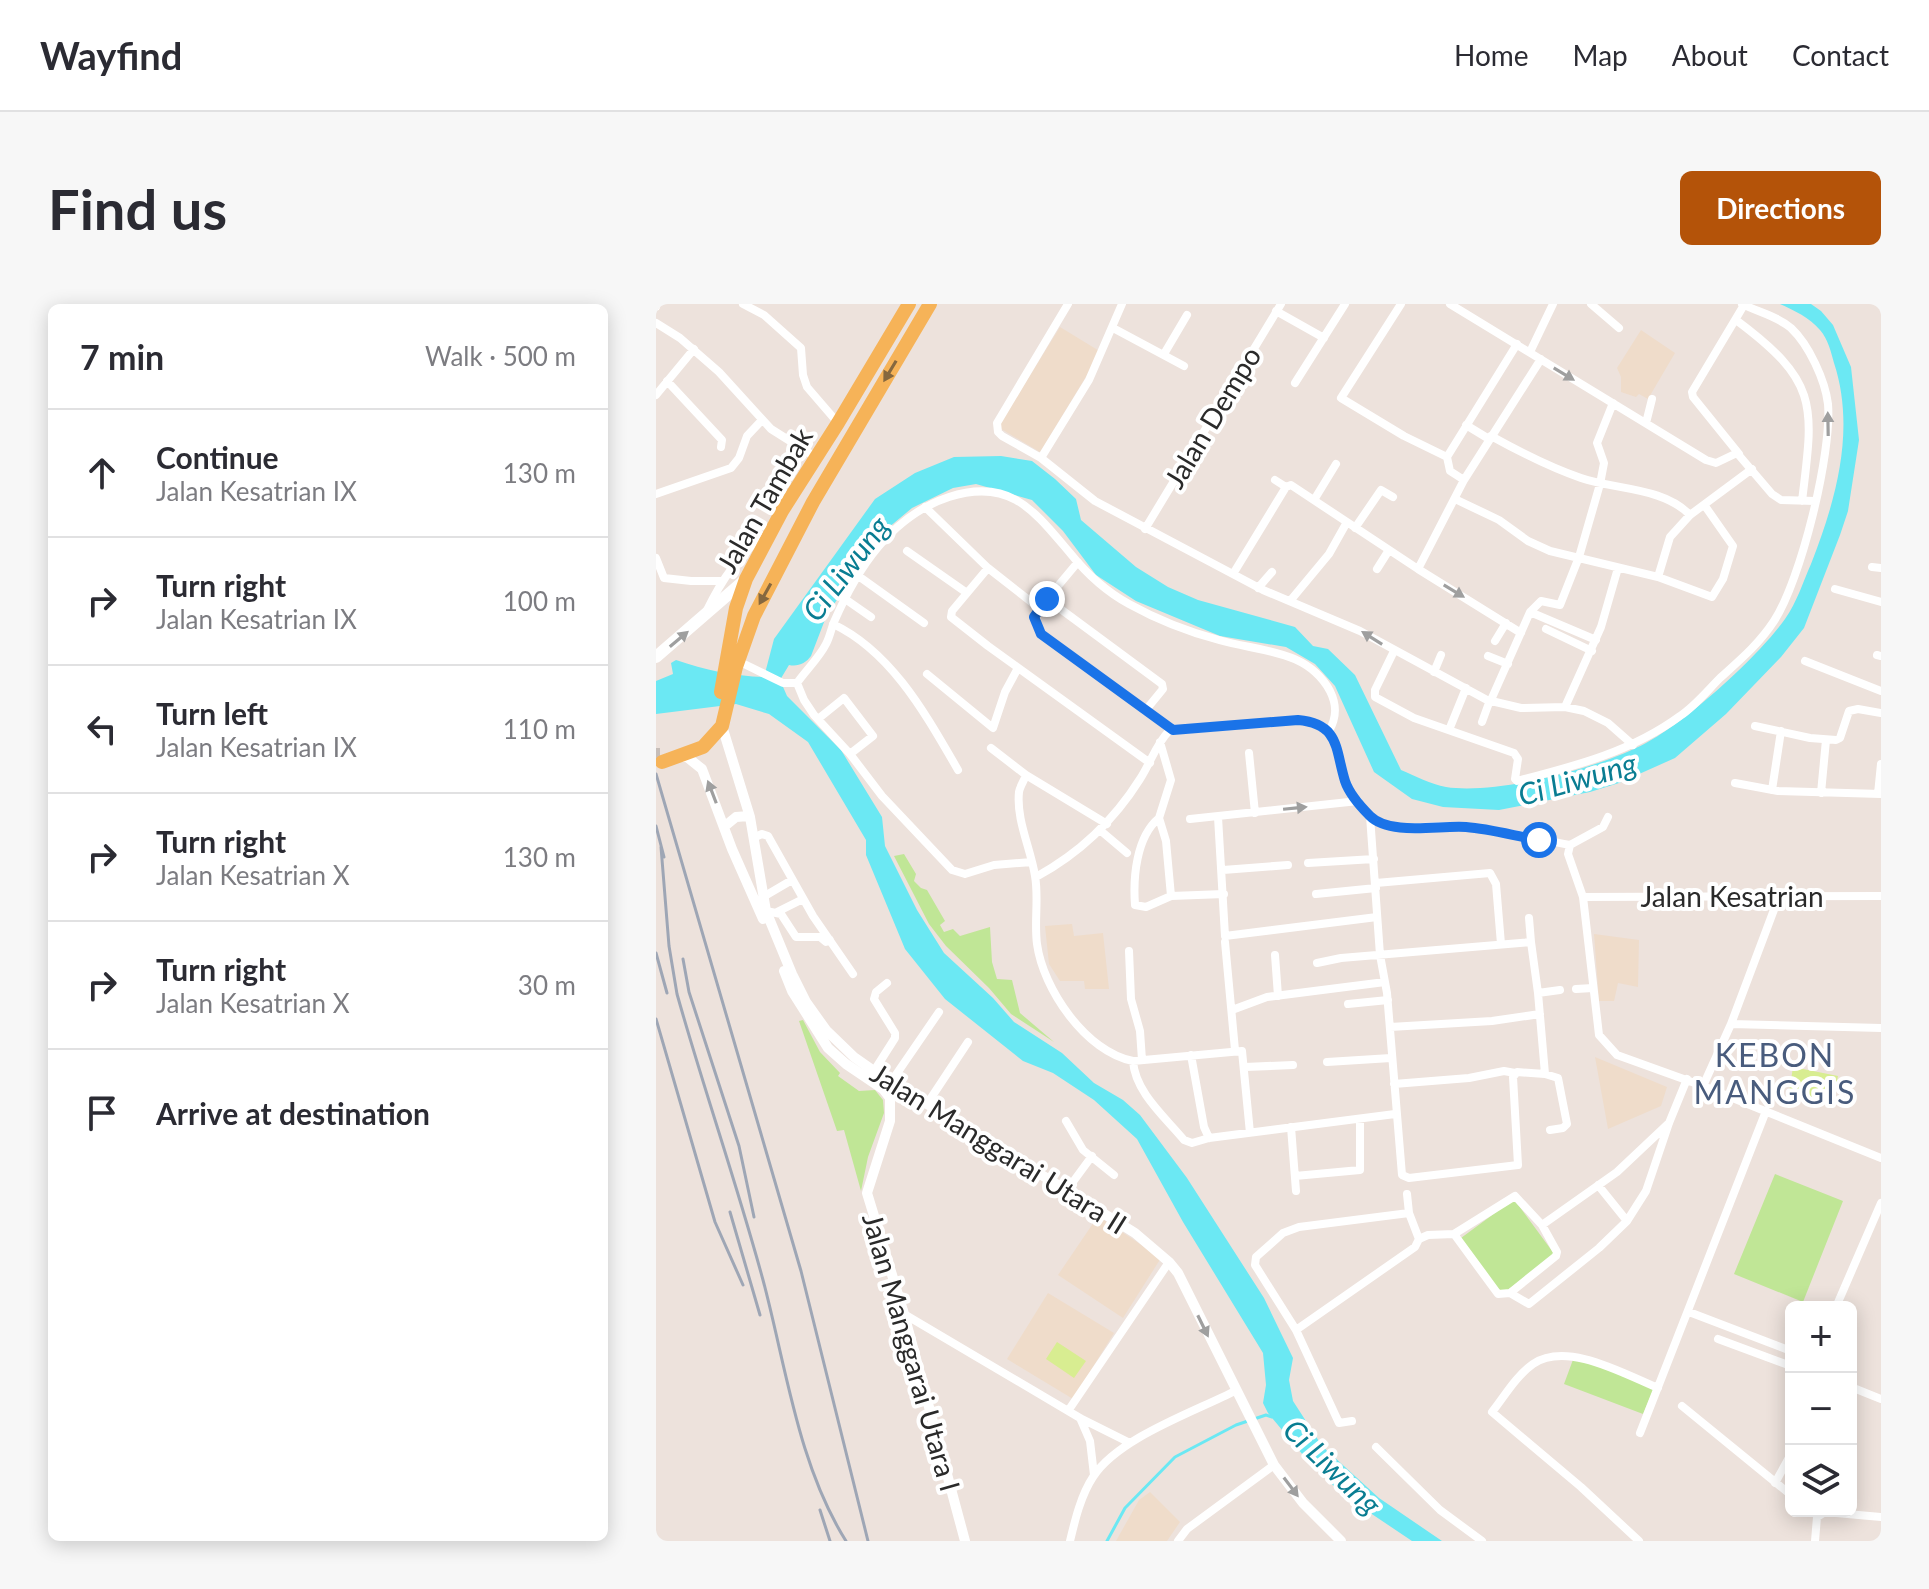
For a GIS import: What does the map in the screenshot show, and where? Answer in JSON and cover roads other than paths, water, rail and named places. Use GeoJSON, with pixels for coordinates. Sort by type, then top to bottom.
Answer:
{"type":"FeatureCollection","features":[{"type":"Feature","properties":{"kind":"main road","name":"Jalan Tambak"},"geometry":{"type":"LineString","coordinates":[[723,709],[702,736],[661,758],[682,757],[703,747],[722,726],[733,662],[736,608],[746,579],[782,511],[909,304]]}},
{"type":"Feature","properties":{"kind":"main road","name":"Jalan Tambak"},"geometry":{"type":"LineString","coordinates":[[733,662],[813,502],[930,304]]}},
{"type":"Feature","properties":{"kind":"main road"},"geometry":{"type":"LineString","coordinates":[[795,493],[802,502],[813,502]]}},
{"type":"Feature","properties":{"kind":"main road"},"geometry":{"type":"LineString","coordinates":[[782,511],[792,514],[801,525]]}},
{"type":"Feature","properties":{"kind":"main road"},"geometry":{"type":"LineString","coordinates":[[656,657],[746,579]]}},
{"type":"Feature","properties":{"kind":"street"},"geometry":{"type":"LineString","coordinates":[[743,304],[764,315],[801,348],[807,387],[838,423]]}},
{"type":"Feature","properties":{"kind":"street"},"geometry":{"type":"LineString","coordinates":[[1068,304],[997,423],[998,432],[1041,458],[1084,494],[1258,588],[1360,631],[1490,700],[1521,708],[1565,707],[1584,711],[1608,723],[1633,745]]}},
{"type":"Feature","properties":{"kind":"street"},"geometry":{"type":"LineString","coordinates":[[1041,458],[1089,380],[1122,304]]}},
{"type":"Feature","properties":{"kind":"street"},"geometry":{"type":"LineString","coordinates":[[1295,383],[1345,304]]}},
{"type":"Feature","properties":{"kind":"street"},"geometry":{"type":"LineString","coordinates":[[1401,304],[1341,398],[1404,436],[1447,457]]}},
{"type":"Feature","properties":{"kind":"street"},"geometry":{"type":"LineString","coordinates":[[1450,304],[1713,462],[1734,454],[1740,455]]}},
{"type":"Feature","properties":{"kind":"street"},"geometry":{"type":"LineString","coordinates":[[1530,352],[1553,304]]}},
{"type":"Feature","properties":{"kind":"street"},"geometry":{"type":"LineString","coordinates":[[1591,304],[1619,328]]}},
{"type":"Feature","properties":{"kind":"street"},"geometry":{"type":"LineString","coordinates":[[1394,651],[1375,690],[1375,697],[1414,718],[1514,753],[1518,759],[1517,781],[1582,765],[1633,745],[1683,714],[1750,652],[1776,619],[1805,542],[1815,501],[1828,439],[1825,390],[1809,354],[1790,327],[1743,305],[1692,392],[1693,397],[1772,494],[1781,500],[1815,501]]}},
{"type":"Feature","properties":{"kind":"street"},"geometry":{"type":"LineString","coordinates":[[1278,308],[1324,338]]}},
{"type":"Feature","properties":{"kind":"street","name":"Jalan Dempo"},"geometry":{"type":"LineString","coordinates":[[1145,529],[1278,308]]}},
{"type":"Feature","properties":{"kind":"street"},"geometry":{"type":"LineString","coordinates":[[1164,354],[1187,315]]}},
{"type":"Feature","properties":{"kind":"street"},"geometry":{"type":"LineString","coordinates":[[1736,320],[1769,345],[1797,377],[1808,406],[1810,423],[1802,501]]}},
{"type":"Feature","properties":{"kind":"street"},"geometry":{"type":"LineString","coordinates":[[656,323],[694,349],[762,420],[817,458]]}},
{"type":"Feature","properties":{"kind":"street"},"geometry":{"type":"LineString","coordinates":[[1113,328],[1184,366]]}},
{"type":"Feature","properties":{"kind":"street"},"geometry":{"type":"LineString","coordinates":[[1464,480],[1450,471],[1447,457],[1517,344]]}},
{"type":"Feature","properties":{"kind":"street"},"geometry":{"type":"LineString","coordinates":[[656,395],[694,349]]}},
{"type":"Feature","properties":{"kind":"street"},"geometry":{"type":"LineString","coordinates":[[1418,569],[1464,480],[1541,359]]}},
{"type":"Feature","properties":{"kind":"street"},"geometry":{"type":"LineString","coordinates":[[667,381],[722,440],[721,447]]}},
{"type":"Feature","properties":{"kind":"street"},"geometry":{"type":"LineString","coordinates":[[1646,423],[1652,399]]}},
{"type":"Feature","properties":{"kind":"street"},"geometry":{"type":"LineString","coordinates":[[1482,722],[1530,612],[1541,601],[1560,605],[1579,557],[1600,484],[1604,463],[1597,443],[1613,403]]}},
{"type":"Feature","properties":{"kind":"street"},"geometry":{"type":"LineString","coordinates":[[656,494],[731,468],[739,458],[747,436],[762,420]]}},
{"type":"Feature","properties":{"kind":"street"},"geometry":{"type":"LineString","coordinates":[[1466,425],[1542,463],[1600,484],[1663,498],[1690,515]]}},
{"type":"Feature","properties":{"kind":"street"},"geometry":{"type":"LineString","coordinates":[[1314,500],[1336,464]]}},
{"type":"Feature","properties":{"kind":"street"},"geometry":{"type":"LineString","coordinates":[[1658,577],[1670,537],[1690,515],[1752,469]]}},
{"type":"Feature","properties":{"kind":"street"},"geometry":{"type":"LineString","coordinates":[[1275,480],[1286,487]]}},
{"type":"Feature","properties":{"kind":"street"},"geometry":{"type":"LineString","coordinates":[[1233,574],[1255,524],[1291,485],[1521,633]]}},
{"type":"Feature","properties":{"kind":"street"},"geometry":{"type":"LineString","coordinates":[[1290,601],[1381,490],[1393,497]]}},
{"type":"Feature","properties":{"kind":"street"},"geometry":{"type":"LineString","coordinates":[[733,662],[783,683],[796,682],[825,648],[857,575],[883,539],[925,507],[964,493],[990,493],[1012,498],[1035,512],[1078,562],[1113,594],[1143,611],[1217,640],[1287,655],[1311,667],[1325,684],[1335,704],[1334,720],[1329,731]]}},
{"type":"Feature","properties":{"kind":"street"},"geometry":{"type":"LineString","coordinates":[[1455,499],[1499,520],[1528,541],[1566,556],[1658,577],[1715,596],[1733,546],[1705,506]]}},
{"type":"Feature","properties":{"kind":"street"},"geometry":{"type":"LineString","coordinates":[[925,507],[988,568],[1039,608]]}},
{"type":"Feature","properties":{"kind":"street"},"geometry":{"type":"LineString","coordinates":[[702,620],[721,581],[753,544],[772,530]]}},
{"type":"Feature","properties":{"kind":"street"},"geometry":{"type":"LineString","coordinates":[[1377,569],[1389,550]]}},
{"type":"Feature","properties":{"kind":"street"},"geometry":{"type":"LineString","coordinates":[[907,551],[967,593]]}},
{"type":"Feature","properties":{"kind":"street"},"geometry":{"type":"LineString","coordinates":[[656,558],[664,578],[721,581]]}},
{"type":"Feature","properties":{"kind":"street"},"geometry":{"type":"LineString","coordinates":[[1078,562],[1034,617],[1041,634],[1173,730]]}},
{"type":"Feature","properties":{"kind":"street"},"geometry":{"type":"LineString","coordinates":[[988,568],[952,611],[951,617],[1150,763]]}},
{"type":"Feature","properties":{"kind":"street"},"geometry":{"type":"LineString","coordinates":[[1565,707],[1592,651],[1618,568]]}},
{"type":"Feature","properties":{"kind":"street"},"geometry":{"type":"LineString","coordinates":[[1258,588],[1272,572]]}},
{"type":"Feature","properties":{"kind":"street"},"geometry":{"type":"LineString","coordinates":[[857,575],[924,623]]}},
{"type":"Feature","properties":{"kind":"street"},"geometry":{"type":"LineString","coordinates":[[1835,589],[1881,602]]}},
{"type":"Feature","properties":{"kind":"street"},"geometry":{"type":"LineString","coordinates":[[1047,599],[1162,684],[1163,689],[1145,711]]}},
{"type":"Feature","properties":{"kind":"street"},"geometry":{"type":"LineString","coordinates":[[848,601],[871,617]]}},
{"type":"Feature","properties":{"kind":"street"},"geometry":{"type":"LineString","coordinates":[[1530,612],[1596,640]]}},
{"type":"Feature","properties":{"kind":"street"},"geometry":{"type":"LineString","coordinates":[[1495,641],[1506,623]]}},
{"type":"Feature","properties":{"kind":"street"},"geometry":{"type":"LineString","coordinates":[[833,624],[869,647],[890,669],[929,720],[958,770]]}},
{"type":"Feature","properties":{"kind":"street"},"geometry":{"type":"LineString","coordinates":[[1546,629],[1592,651]]}},
{"type":"Feature","properties":{"kind":"street"},"geometry":{"type":"LineString","coordinates":[[1434,672],[1441,655]]}},
{"type":"Feature","properties":{"kind":"street"},"geometry":{"type":"LineString","coordinates":[[1488,656],[1508,664]]}},
{"type":"Feature","properties":{"kind":"street"},"geometry":{"type":"LineString","coordinates":[[1805,661],[1881,691]]}},
{"type":"Feature","properties":{"kind":"street"},"geometry":{"type":"LineString","coordinates":[[927,674],[993,728],[1007,686],[1018,668]]}},
{"type":"Feature","properties":{"kind":"street"},"geometry":{"type":"LineString","coordinates":[[796,682],[818,719],[882,796],[952,870],[965,874],[994,865],[1032,862]]}},
{"type":"Feature","properties":{"kind":"street"},"geometry":{"type":"LineString","coordinates":[[1449,730],[1466,688]]}},
{"type":"Feature","properties":{"kind":"street"},"geometry":{"type":"LineString","coordinates":[[818,719],[844,698],[873,736],[850,754]]}},
{"type":"Feature","properties":{"kind":"street"},"geometry":{"type":"LineString","coordinates":[[1755,726],[1826,740],[1840,738],[1849,711],[1881,713]]}},
{"type":"Feature","properties":{"kind":"street"},"geometry":{"type":"LineString","coordinates":[[1036,877],[1070,857],[1104,827],[1150,763],[1160,742],[1173,730],[1298,720],[1314,722],[1329,731],[1336,741],[1347,786],[1358,801],[1370,816],[1392,827],[1465,827],[1570,845],[1599,830],[1608,817]]}},
{"type":"Feature","properties":{"kind":"street","name":"Jalan Manggarai Utara II"},"geometry":{"type":"LineString","coordinates":[[722,726],[755,837],[763,897],[772,912],[806,1002],[826,1030],[874,1071],[1135,1233],[1169,1262],[1178,1273],[1274,1465],[1303,1503],[1339,1540]]}},
{"type":"Feature","properties":{"kind":"street"},"geometry":{"type":"LineString","coordinates":[[1772,790],[1781,731]]}},
{"type":"Feature","properties":{"kind":"street"},"geometry":{"type":"LineString","coordinates":[[1821,793],[1826,740]]}},
{"type":"Feature","properties":{"kind":"street"},"geometry":{"type":"LineString","coordinates":[[1160,742],[1171,780],[1159,818],[1147,833],[1139,856],[1135,905],[1146,907],[1171,896],[1224,894]]}},
{"type":"Feature","properties":{"kind":"street"},"geometry":{"type":"LineString","coordinates":[[991,748],[1104,827],[1127,853]]}},
{"type":"Feature","properties":{"kind":"street"},"geometry":{"type":"LineString","coordinates":[[1249,753],[1255,813]]}},
{"type":"Feature","properties":{"kind":"street","name":"Jalan Manggarai Utara I"},"geometry":{"type":"LineString","coordinates":[[682,757],[687,757],[702,769],[792,991],[818,1034],[846,1064],[883,1089],[890,1098],[890,1121],[867,1193],[904,1314],[965,1541]]}},
{"type":"Feature","properties":{"kind":"street"},"geometry":{"type":"LineString","coordinates":[[1735,783],[1772,790],[1880,794],[1881,764]]}},
{"type":"Feature","properties":{"kind":"street"},"geometry":{"type":"LineString","coordinates":[[1026,775],[1019,800],[1036,877],[1037,944],[1041,965],[1051,989],[1071,1018],[1110,1053],[1137,1060],[1242,1051],[1250,1133]]}},
{"type":"Feature","properties":{"kind":"street"},"geometry":{"type":"LineString","coordinates":[[1190,819],[1358,801]]}},
{"type":"Feature","properties":{"kind":"street"},"geometry":{"type":"LineString","coordinates":[[725,826],[736,817],[749,816]]}},
{"type":"Feature","properties":{"kind":"street"},"geometry":{"type":"LineString","coordinates":[[1370,816],[1402,1175],[1518,1165],[1515,1073]]}},
{"type":"Feature","properties":{"kind":"street"},"geometry":{"type":"LineString","coordinates":[[1218,817],[1225,936],[1377,917]]}},
{"type":"Feature","properties":{"kind":"street"},"geometry":{"type":"LineString","coordinates":[[1159,818],[1166,841],[1171,896]]}},
{"type":"Feature","properties":{"kind":"street"},"geometry":{"type":"LineString","coordinates":[[755,837],[762,834],[768,836],[803,899],[853,974]]}},
{"type":"Feature","properties":{"kind":"street"},"geometry":{"type":"LineString","coordinates":[[1570,845],[1568,854],[1583,897],[1599,1035],[1606,1046],[1617,1055],[1687,1079],[1881,1158]]}},
{"type":"Feature","properties":{"kind":"street"},"geometry":{"type":"LineString","coordinates":[[1308,863],[1374,859]]}},
{"type":"Feature","properties":{"kind":"street"},"geometry":{"type":"LineString","coordinates":[[1223,870],[1288,865]]}},
{"type":"Feature","properties":{"kind":"street"},"geometry":{"type":"LineString","coordinates":[[1316,894],[1490,873],[1496,884],[1501,944]]}},
{"type":"Feature","properties":{"kind":"street"},"geometry":{"type":"LineString","coordinates":[[763,897],[792,880]]}},
{"type":"Feature","properties":{"kind":"street"},"geometry":{"type":"LineString","coordinates":[[1703,1086],[1731,1024],[1777,895]]}},
{"type":"Feature","properties":{"kind":"street","name":"Jalan Kesatrian"},"geometry":{"type":"LineString","coordinates":[[1583,897],[1881,896]]}},
{"type":"Feature","properties":{"kind":"street"},"geometry":{"type":"LineString","coordinates":[[803,899],[772,912],[796,937],[830,940]]}},
{"type":"Feature","properties":{"kind":"street"},"geometry":{"type":"LineString","coordinates":[[1529,918],[1545,1074]]}},
{"type":"Feature","properties":{"kind":"street"},"geometry":{"type":"LineString","coordinates":[[1225,942],[1235,1050]]}},
{"type":"Feature","properties":{"kind":"street"},"geometry":{"type":"LineString","coordinates":[[1317,963],[1341,958],[1531,942]]}},
{"type":"Feature","properties":{"kind":"street"},"geometry":{"type":"LineString","coordinates":[[1129,951],[1131,999],[1140,1031],[1134,1074],[1140,1087],[1184,1140],[1192,1143],[1209,1138],[1395,1114]]}},
{"type":"Feature","properties":{"kind":"street"},"geometry":{"type":"LineString","coordinates":[[1275,955],[1278,996]]}},
{"type":"Feature","properties":{"kind":"street"},"geometry":{"type":"LineString","coordinates":[[1232,1010],[1267,997],[1385,982]]}},
{"type":"Feature","properties":{"kind":"street"},"geometry":{"type":"LineString","coordinates":[[874,1071],[895,1038],[874,999],[876,992],[887,983]]}},
{"type":"Feature","properties":{"kind":"street"},"geometry":{"type":"LineString","coordinates":[[1576,989],[1593,988]]}},
{"type":"Feature","properties":{"kind":"street"},"geometry":{"type":"LineString","coordinates":[[1538,993],[1560,990]]}},
{"type":"Feature","properties":{"kind":"street"},"geometry":{"type":"LineString","coordinates":[[1348,1004],[1388,1000]]}},
{"type":"Feature","properties":{"kind":"street"},"geometry":{"type":"LineString","coordinates":[[891,1082],[939,1012]]}},
{"type":"Feature","properties":{"kind":"street"},"geometry":{"type":"LineString","coordinates":[[1390,1027],[1492,1021],[1540,1014]]}},
{"type":"Feature","properties":{"kind":"street"},"geometry":{"type":"LineString","coordinates":[[1731,1024],[1881,1028]]}},
{"type":"Feature","properties":{"kind":"street"},"geometry":{"type":"LineString","coordinates":[[927,1104],[968,1042]]}},
{"type":"Feature","properties":{"kind":"street"},"geometry":{"type":"LineString","coordinates":[[1191,1055],[1204,1127],[1209,1138]]}},
{"type":"Feature","properties":{"kind":"street"},"geometry":{"type":"LineString","coordinates":[[1327,1062],[1391,1058]]}},
{"type":"Feature","properties":{"kind":"street"},"geometry":{"type":"LineString","coordinates":[[1245,1067],[1293,1065]]}},
{"type":"Feature","properties":{"kind":"street"},"geometry":{"type":"LineString","coordinates":[[1394,1084],[1469,1078],[1504,1071],[1545,1074],[1558,1078],[1567,1124],[1566,1127],[1550,1130]]}},
{"type":"Feature","properties":{"kind":"street"},"geometry":{"type":"LineString","coordinates":[[1454,1234],[1497,1292],[1510,1293],[1529,1304],[1599,1248],[1627,1221],[1646,1191],[1687,1079]]}},
{"type":"Feature","properties":{"kind":"street"},"geometry":{"type":"LineString","coordinates":[[1640,1433],[1766,1111]]}},
{"type":"Feature","properties":{"kind":"street"},"geometry":{"type":"LineString","coordinates":[[1295,1176],[1360,1170],[1360,1119]]}},
{"type":"Feature","properties":{"kind":"street"},"geometry":{"type":"LineString","coordinates":[[1066,1121],[1078,1143],[1114,1175]]}},
{"type":"Feature","properties":{"kind":"street"},"geometry":{"type":"LineString","coordinates":[[1542,1225],[1617,1172],[1669,1123]]}},
{"type":"Feature","properties":{"kind":"street"},"geometry":{"type":"LineString","coordinates":[[1291,1127],[1296,1191]]}},
{"type":"Feature","properties":{"kind":"street"},"geometry":{"type":"LineString","coordinates":[[1067,1190],[1092,1156]]}},
{"type":"Feature","properties":{"kind":"street"},"geometry":{"type":"LineString","coordinates":[[1598,1185],[1627,1221]]}},
{"type":"Feature","properties":{"kind":"street"},"geometry":{"type":"LineString","coordinates":[[1407,1194],[1409,1213],[1419,1239]]}},
{"type":"Feature","properties":{"kind":"street"},"geometry":{"type":"LineString","coordinates":[[1296,1330],[1415,1247],[1419,1239],[1428,1235],[1454,1234],[1517,1196],[1542,1225],[1557,1252],[1510,1293]]}},
{"type":"Feature","properties":{"kind":"street"},"geometry":{"type":"LineString","coordinates":[[1839,1301],[1881,1203]]}},
{"type":"Feature","properties":{"kind":"street"},"geometry":{"type":"LineString","coordinates":[[1352,1421],[1341,1425],[1337,1420],[1296,1330],[1255,1265],[1256,1257],[1283,1233],[1299,1227],[1409,1213]]}},
{"type":"Feature","properties":{"kind":"street"},"geometry":{"type":"LineString","coordinates":[[1068,1411],[1169,1262]]}},
{"type":"Feature","properties":{"kind":"street"},"geometry":{"type":"LineString","coordinates":[[1689,1312],[1785,1349]]}},
{"type":"Feature","properties":{"kind":"street"},"geometry":{"type":"LineString","coordinates":[[904,1314],[1080,1418],[1130,1443]]}},
{"type":"Feature","properties":{"kind":"street"},"geometry":{"type":"LineString","coordinates":[[1718,1339],[1785,1364]]}},
{"type":"Feature","properties":{"kind":"street"},"geometry":{"type":"LineString","coordinates":[[1639,1541],[1492,1412],[1525,1371],[1535,1362],[1553,1357],[1568,1355],[1583,1358],[1658,1388]]}},
{"type":"Feature","properties":{"kind":"street"},"geometry":{"type":"LineString","coordinates":[[1857,1389],[1881,1399]]}},
{"type":"Feature","properties":{"kind":"street"},"geometry":{"type":"LineString","coordinates":[[1070,1541],[1084,1494],[1094,1475],[1130,1443],[1235,1391]]}},
{"type":"Feature","properties":{"kind":"street"},"geometry":{"type":"LineString","coordinates":[[1682,1406],[1785,1490]]}},
{"type":"Feature","properties":{"kind":"street"},"geometry":{"type":"LineString","coordinates":[[1080,1418],[1090,1441],[1094,1475]]}},
{"type":"Feature","properties":{"kind":"street"},"geometry":{"type":"LineString","coordinates":[[1376,1447],[1440,1510],[1482,1541]]}},
{"type":"Feature","properties":{"kind":"street"},"geometry":{"type":"LineString","coordinates":[[1178,1541],[1187,1529],[1274,1465]]}},
{"type":"Feature","properties":{"kind":"street"},"geometry":{"type":"LineString","coordinates":[[1775,1483],[1785,1465]]}},
{"type":"Feature","properties":{"kind":"street"},"geometry":{"type":"LineString","coordinates":[[1857,1515],[1881,1517]]}},
{"type":"Feature","properties":{"kind":"street"},"geometry":{"type":"LineString","coordinates":[[1814,1517],[1815,1541]]}},
{"type":"Feature","properties":{"kind":"water","name":"Ci Liwung"},"geometry":{"type":"Polygon","coordinates":[[[1780,304],[1811,304],[1821,311],[1833,325],[1851,367],[1859,440],[1848,511],[1840,535],[1804,628],[1781,657],[1726,714],[1675,758],[1619,783],[1590,792],[1499,810],[1443,807],[1412,799],[1374,772],[1335,686],[1315,664],[1286,647],[1220,636],[1136,601],[1096,575],[1063,531],[1032,500],[976,484],[953,488],[912,508],[876,538],[826,617],[811,656],[802,664],[789,665],[780,680],[787,696],[841,750],[882,817],[885,846],[917,910],[944,953],[1014,1022],[1062,1053],[1094,1083],[1123,1100],[1140,1115],[1187,1178],[1264,1298],[1293,1358],[1289,1380],[1293,1401],[1322,1446],[1379,1498],[1442,1541],[1412,1541],[1342,1494],[1308,1461],[1268,1413],[1263,1403],[1266,1385],[1263,1353],[1183,1222],[1137,1139],[1094,1100],[1053,1073],[1023,1061],[945,999],[905,949],[866,855],[866,840],[808,742],[769,714],[736,704],[656,714],[656,681],[673,674],[671,663],[676,660],[719,672],[764,677],[774,639],[875,499],[915,473],[954,457],[1001,456],[1032,461],[1055,479],[1076,499],[1081,520],[1136,567],[1168,587],[1198,600],[1295,627],[1313,646],[1328,649],[1355,675],[1401,770],[1440,786],[1467,788],[1520,783],[1603,762],[1662,733],[1740,669],[1785,619],[1811,564],[1828,515],[1840,465],[1843,414],[1840,388],[1823,334],[1806,318],[1780,304]]]}},
{"type":"Feature","properties":{"kind":"waterway"},"geometry":{"type":"LineString","coordinates":[[1107,1541],[1125,1508],[1175,1457],[1236,1425],[1266,1415],[1272,1417]]}},
{"type":"Feature","properties":{"kind":"railway"},"geometry":{"type":"LineString","coordinates":[[656,774],[801,1271],[868,1541]]}},
{"type":"Feature","properties":{"kind":"railway"},"geometry":{"type":"LineString","coordinates":[[656,826],[664,857]]}},
{"type":"Feature","properties":{"kind":"railway"},"geometry":{"type":"LineString","coordinates":[[661,847],[669,946],[677,994],[753,1244],[805,1448],[816,1480],[846,1541]]}},
{"type":"Feature","properties":{"kind":"railway"},"geometry":{"type":"LineString","coordinates":[[656,953],[667,993]]}},
{"type":"Feature","properties":{"kind":"railway"},"geometry":{"type":"LineString","coordinates":[[683,959],[689,992],[739,1146],[754,1217]]}},
{"type":"Feature","properties":{"kind":"railway"},"geometry":{"type":"LineString","coordinates":[[656,1019],[715,1222],[743,1285]]}},
{"type":"Feature","properties":{"kind":"railway"},"geometry":{"type":"LineString","coordinates":[[730,1212],[760,1315]]}},
{"type":"Feature","properties":{"kind":"railway"},"geometry":{"type":"LineString","coordinates":[[820,1510],[830,1541]]}},
{"type":"Feature","properties":{"kind":"district","name":"KEBON MANGGIS"},"geometry":{"type":"Point","coordinates":[1775,1072]}}]}
